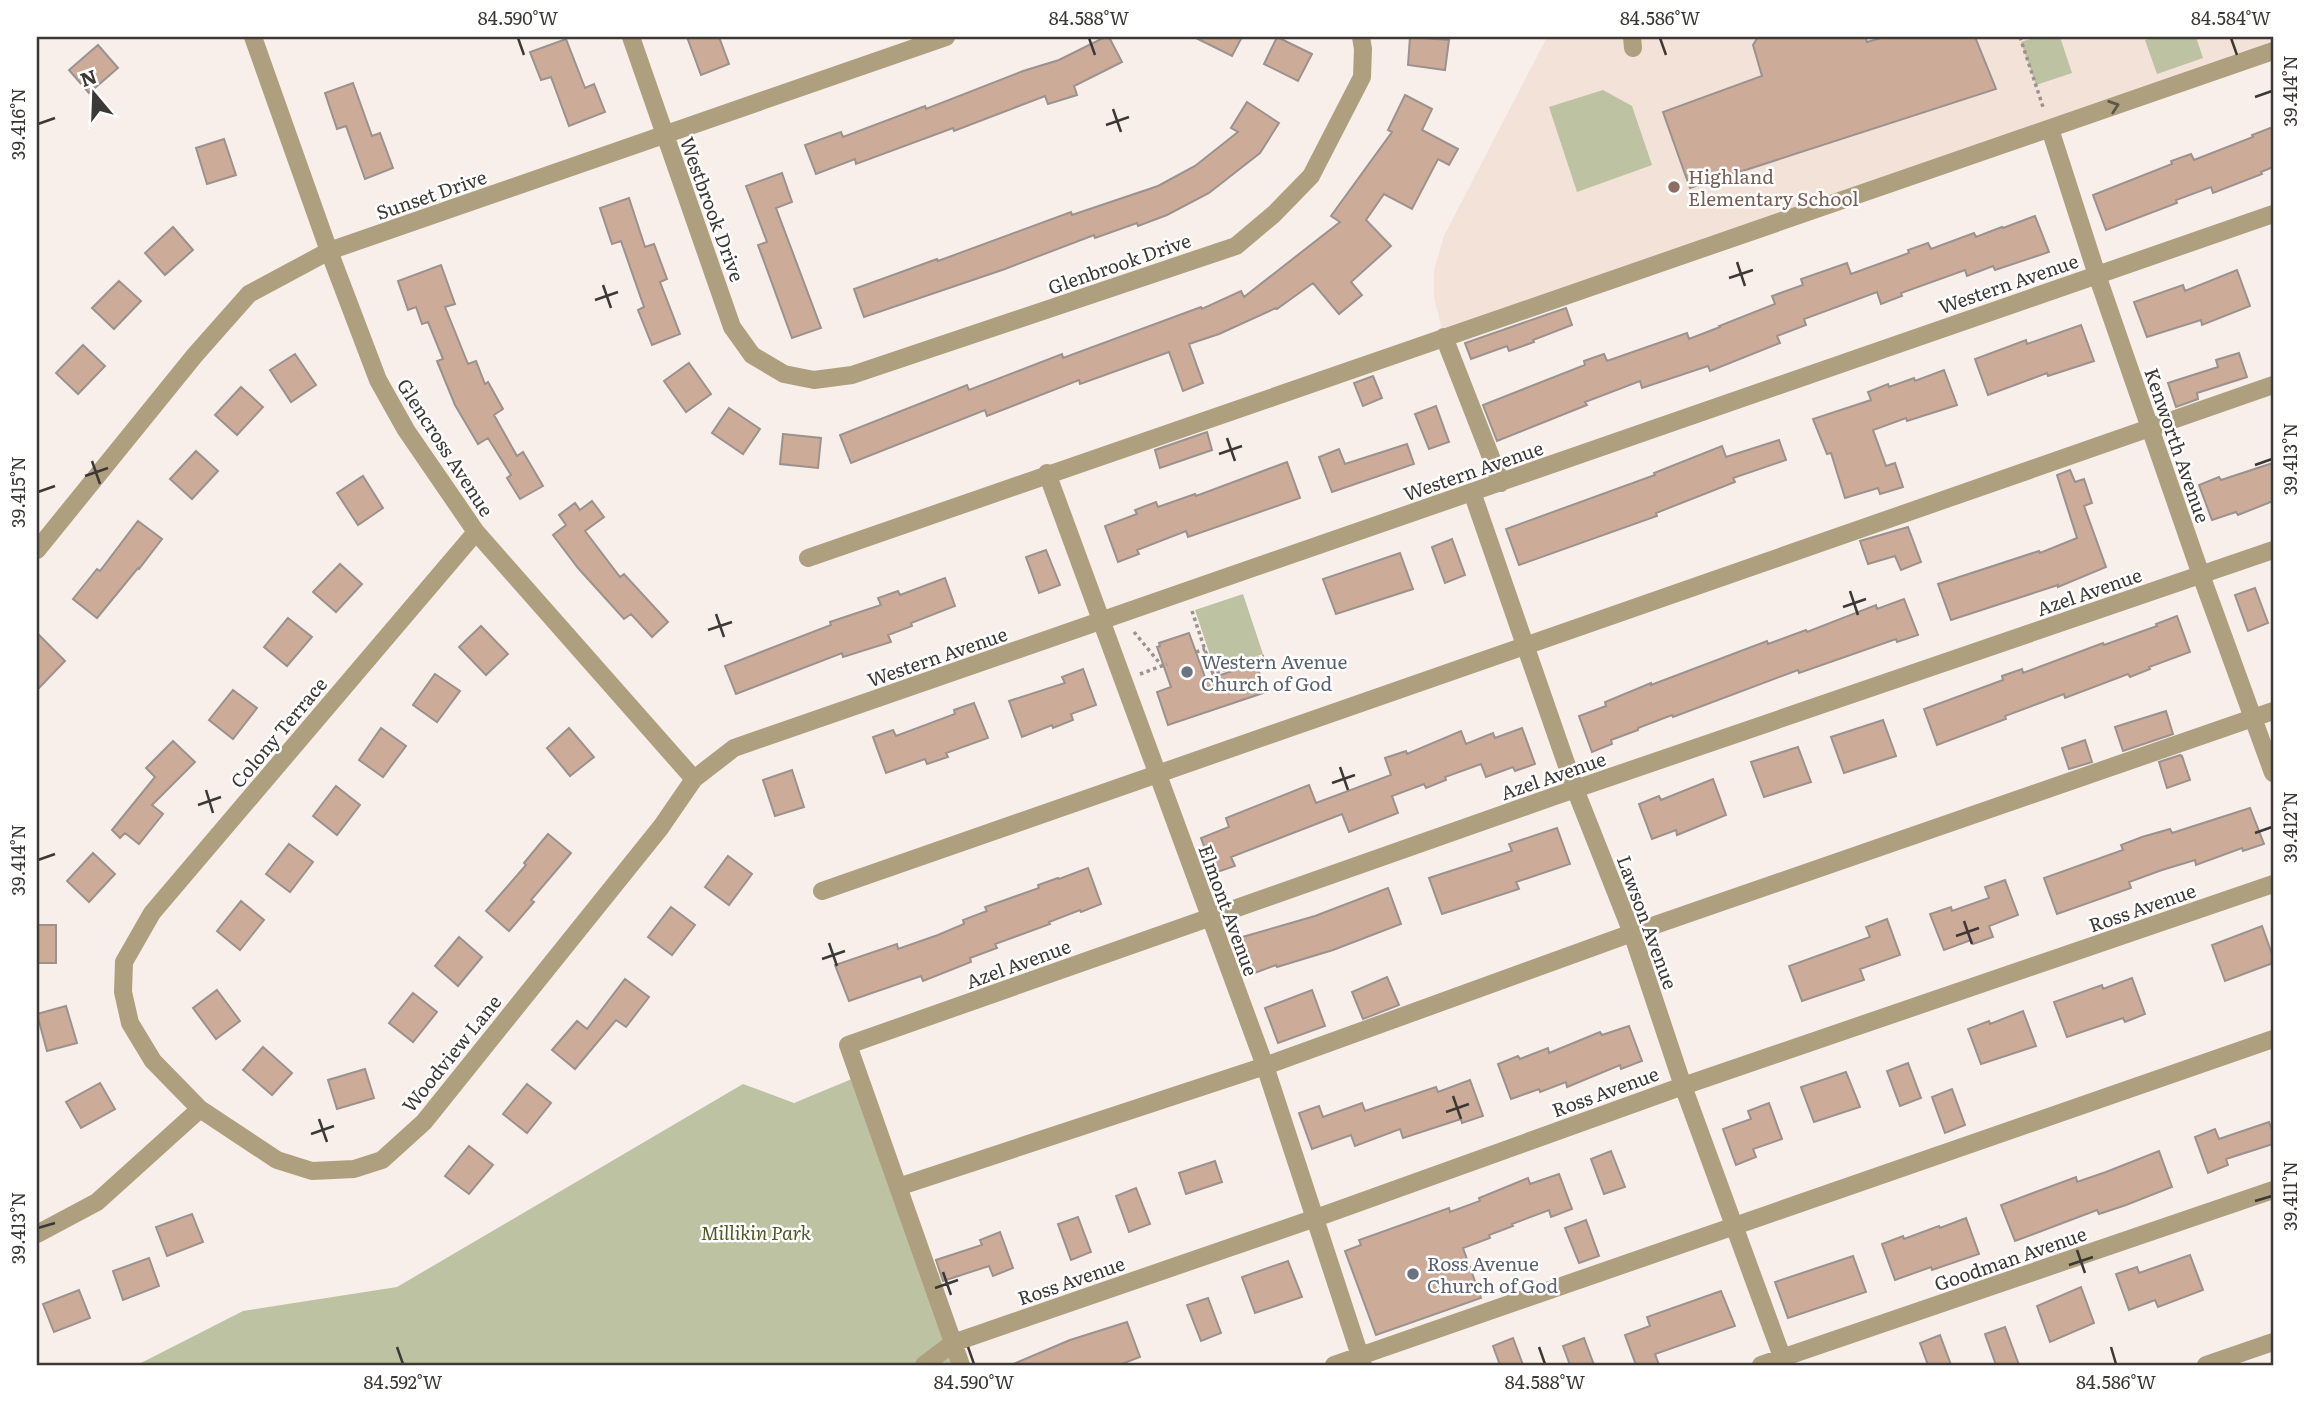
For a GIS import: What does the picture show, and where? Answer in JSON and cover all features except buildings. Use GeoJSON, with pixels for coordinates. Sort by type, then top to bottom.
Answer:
{"type":"FeatureCollection","features":[{"type":"Feature","properties":{"kind":"street","name":"Glencross Avenue"},"geometry":{"type":"LineString","coordinates":[[253,37],[378,380],[406,430],[476,532],[694,779]]}},
{"type":"Feature","properties":{"kind":"street","name":"Westbrook Drive"},"geometry":{"type":"LineString","coordinates":[[631,37],[733,327],[752,355],[784,374]]}},
{"type":"Feature","properties":{"kind":"street","name":"Sunset Drive"},"geometry":{"type":"LineString","coordinates":[[37,550],[195,355],[249,295],[329,251],[946,37]]}},
{"type":"Feature","properties":{"kind":"street","name":"Glenbrook Drive"},"geometry":{"type":"LineString","coordinates":[[784,374],[814,380],[852,375],[1236,246],[1274,214],[1311,176],[1362,77],[1362,43]]}},
{"type":"Feature","properties":{"kind":"street"},"geometry":{"type":"LineString","coordinates":[[808,558],[1047,473],[2273,51]]}},
{"type":"Feature","properties":{"kind":"street","name":"Kenworth Avenue"},"geometry":{"type":"LineString","coordinates":[[2050,129],[2096,275],[2151,427],[2200,575],[2255,717],[2273,773]]}},
{"type":"Feature","properties":{"kind":"street","name":"Western Avenue"},"geometry":{"type":"LineString","coordinates":[[694,779],[734,748],[2273,214]]}},
{"type":"Feature","properties":{"kind":"street"},"geometry":{"type":"LineString","coordinates":[[1444,337],[1501,483]]}},
{"type":"Feature","properties":{"kind":"street"},"geometry":{"type":"LineString","coordinates":[[822,891],[2273,385]]}},
{"type":"Feature","properties":{"kind":"street","name":"Elmont Avenue"},"geometry":{"type":"LineString","coordinates":[[1047,473],[1265,1066],[1361,1361]]}},
{"type":"Feature","properties":{"kind":"street","name":"Lawson Avenue"},"geometry":{"type":"LineString","coordinates":[[1472,492],[1575,789],[1632,933],[1683,1086],[1784,1361]]}},
{"type":"Feature","properties":{"kind":"street","name":"Colony Terrace"},"geometry":{"type":"LineString","coordinates":[[200,1109],[153,1061],[130,1023],[122,992],[124,962],[152,913],[476,532]]}},
{"type":"Feature","properties":{"kind":"street","name":"Azel Avenue"},"geometry":{"type":"LineString","coordinates":[[898,1187],[848,1045],[1575,789],[2273,550]]}},
{"type":"Feature","properties":{"kind":"street"},"geometry":{"type":"LineString","coordinates":[[961,1365],[898,1187],[1265,1066],[1632,933],[2273,711]]}},
{"type":"Feature","properties":{"kind":"street","name":"Woodview Lane"},"geometry":{"type":"LineString","coordinates":[[200,1109],[277,1160],[312,1171],[354,1169],[382,1160],[424,1122],[661,827],[694,779]]}},
{"type":"Feature","properties":{"kind":"street","name":"Ross Avenue"},"geometry":{"type":"LineString","coordinates":[[924,1365],[953,1343],[1683,1086],[2273,884]]}},
{"type":"Feature","properties":{"kind":"street"},"geometry":{"type":"LineString","coordinates":[[1334,1365],[1361,1361],[2273,1039]]}},
{"type":"Feature","properties":{"kind":"street"},"geometry":{"type":"LineString","coordinates":[[37,1234],[97,1202],[200,1109]]}},
{"type":"Feature","properties":{"kind":"street","name":"Goodman Avenue"},"geometry":{"type":"LineString","coordinates":[[1760,1365],[1784,1361],[2273,1190]]}},
{"type":"Feature","properties":{"kind":"street"},"geometry":{"type":"LineString","coordinates":[[2206,1365],[2273,1342]]}},
{"type":"Feature","properties":{"kind":"path"},"geometry":{"type":"LineString","coordinates":[[2020,37],[2050,129]]}},
{"type":"Feature","properties":{"kind":"path"},"geometry":{"type":"LineString","coordinates":[[1192,611],[1213,674],[1264,656]]}},
{"type":"Feature","properties":{"kind":"path"},"geometry":{"type":"LineString","coordinates":[[1134,632],[1161,666]]}},
{"type":"Feature","properties":{"kind":"path"},"geometry":{"type":"LineString","coordinates":[[1196,652],[1205,649]]}},
{"type":"Feature","properties":{"kind":"path"},"geometry":{"type":"LineString","coordinates":[[1136,675],[1167,664]]}},
{"type":"Feature","properties":{"kind":"shaded area","name":"Highland Elementary School"},"geometry":{"type":"Polygon","coordinates":[[[1547,37],[2273,37],[2273,51],[1444,337],[1434,298],[1434,270],[1444,236],[1547,37]]]}},
{"type":"Feature","properties":{"kind":"green space"},"geometry":{"type":"Polygon","coordinates":[[[2036,37],[2060,37],[2072,73],[2036,85],[2021,42],[2036,37]]]}},
{"type":"Feature","properties":{"kind":"green space"},"geometry":{"type":"Polygon","coordinates":[[[2156,37],[2196,37],[2203,58],[2157,74],[2145,40],[2156,37]]]}},
{"type":"Feature","properties":{"kind":"green space"},"geometry":{"type":"Polygon","coordinates":[[[1603,90],[1632,106],[1652,165],[1577,192],[1549,107],[1603,90]]]}},
{"type":"Feature","properties":{"kind":"green space"},"geometry":{"type":"Polygon","coordinates":[[[1243,594],[1263,654],[1215,670],[1195,610],[1243,594]]]}},
{"type":"Feature","properties":{"kind":"green space","name":"Millikin Park"},"geometry":{"type":"Polygon","coordinates":[[[859,1076],[961,1365],[137,1365],[243,1311],[397,1287],[743,1084],[794,1103],[859,1076]]]}},
{"type":"Feature","properties":{"kind":"place","name":"Highland Elementary School"},"geometry":{"type":"Point","coordinates":[1674,187]}},
{"type":"Feature","properties":{"kind":"place","name":"Western Avenue Church of God"},"geometry":{"type":"Point","coordinates":[1187,672]}},
{"type":"Feature","properties":{"kind":"place","name":"Ross Avenue Church of God"},"geometry":{"type":"Point","coordinates":[1413,1274]}}]}
